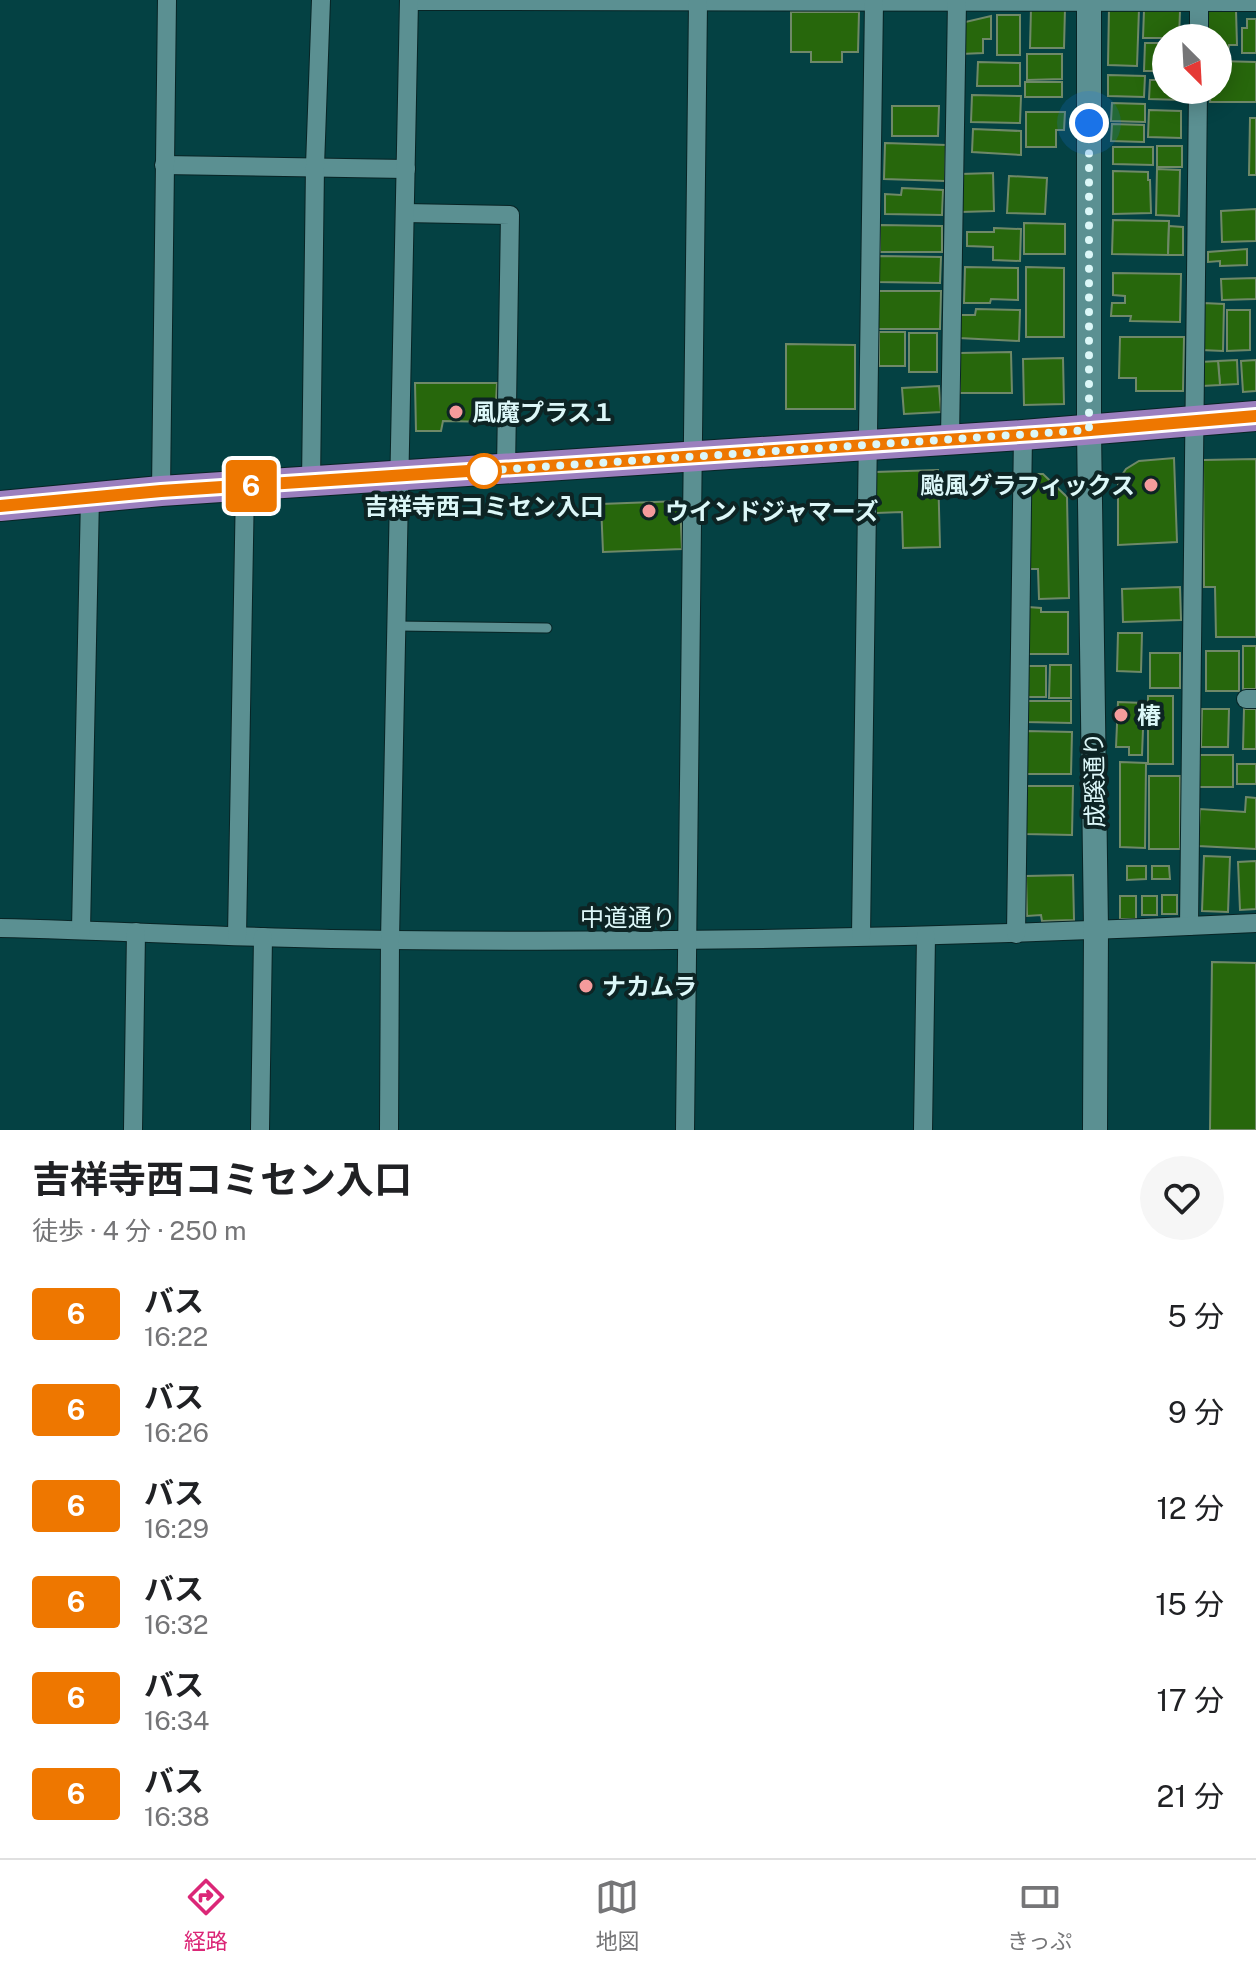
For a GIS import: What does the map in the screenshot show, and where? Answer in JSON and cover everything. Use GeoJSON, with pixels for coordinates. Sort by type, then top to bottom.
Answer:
{"type":"FeatureCollection","features":[{"type":"Feature","properties":{"kind":"main road"},"geometry":{"type":"LineString","coordinates":[[0,506],[161,491],[1023,435],[1256,416]]}},
{"type":"Feature","properties":{"kind":"street"},"geometry":{"type":"LineString","coordinates":[[161,491],[167,0]]}},
{"type":"Feature","properties":{"kind":"street"},"geometry":{"type":"LineString","coordinates":[[311,483],[315,166],[321,0]]}},
{"type":"Feature","properties":{"kind":"street","name":"成蹊通り"},"geometry":{"type":"LineString","coordinates":[[1089,0],[1095,1130]]}},
{"type":"Feature","properties":{"kind":"street"},"geometry":{"type":"LineString","coordinates":[[389,1130],[409,1],[1256,2]]}},
{"type":"Feature","properties":{"kind":"street"},"geometry":{"type":"LineString","coordinates":[[950,438],[957,1]]}},
{"type":"Feature","properties":{"kind":"street"},"geometry":{"type":"LineString","coordinates":[[1199,1],[1199,24]]}},
{"type":"Feature","properties":{"kind":"street"},"geometry":{"type":"LineString","coordinates":[[861,936],[874,2]]}},
{"type":"Feature","properties":{"kind":"street"},"geometry":{"type":"LineString","coordinates":[[685,1130],[698,3]]}},
{"type":"Feature","properties":{"kind":"street"},"geometry":{"type":"LineString","coordinates":[[1189,926],[1198,104]]}},
{"type":"Feature","properties":{"kind":"street"},"geometry":{"type":"LineString","coordinates":[[164,165],[406,169]]}},
{"type":"Feature","properties":{"kind":"street"},"geometry":{"type":"LineString","coordinates":[[405,213],[510,215],[506,469]]}},
{"type":"Feature","properties":{"kind":"street"},"geometry":{"type":"LineString","coordinates":[[1016,934],[1023,435]]}},
{"type":"Feature","properties":{"kind":"street"},"geometry":{"type":"LineString","coordinates":[[237,936],[245,486]]}},
{"type":"Feature","properties":{"kind":"street"},"geometry":{"type":"LineString","coordinates":[[81,930],[90,497]]}},
{"type":"Feature","properties":{"kind":"street","name":"中道通り"},"geometry":{"type":"LineString","coordinates":[[0,928],[390,940],[688,941],[1016,934],[1256,923]]}},
{"type":"Feature","properties":{"kind":"street"},"geometry":{"type":"LineString","coordinates":[[133,1130],[136,932]]}},
{"type":"Feature","properties":{"kind":"street"},"geometry":{"type":"LineString","coordinates":[[923,1130],[926,936]]}},
{"type":"Feature","properties":{"kind":"street"},"geometry":{"type":"LineString","coordinates":[[260,1130],[263,937]]}},
{"type":"Feature","properties":{"kind":"lane"},"geometry":{"type":"LineString","coordinates":[[397,626],[547,628]]}},
{"type":"Feature","properties":{"kind":"building"},"geometry":{"type":"Polygon","coordinates":[[[1031,8],[1065,8],[1064,48],[1030,48],[1031,8]]]}},
{"type":"Feature","properties":{"kind":"building"},"geometry":{"type":"Polygon","coordinates":[[[1109,8],[1139,9],[1137,66],[1108,65],[1109,8]]]}},
{"type":"Feature","properties":{"kind":"building"},"geometry":{"type":"Polygon","coordinates":[[[1144,10],[1180,11],[1180,24],[1152,24],[1152,38],[1143,38],[1144,10]]]}},
{"type":"Feature","properties":{"kind":"building"},"geometry":{"type":"Polygon","coordinates":[[[1206,10],[1236,10],[1237,45],[1232,45],[1232,24],[1206,24],[1206,10]]]}},
{"type":"Feature","properties":{"kind":"building"},"geometry":{"type":"Polygon","coordinates":[[[791,12],[859,12],[858,52],[842,52],[842,62],[811,62],[811,52],[791,52],[791,12]]]}},
{"type":"Feature","properties":{"kind":"building"},"geometry":{"type":"Polygon","coordinates":[[[997,15],[1020,15],[1020,55],[997,55],[997,15]]]}},
{"type":"Feature","properties":{"kind":"building"},"geometry":{"type":"Polygon","coordinates":[[[991,16],[991,39],[983,39],[983,53],[961,54],[961,23],[991,16]]]}},
{"type":"Feature","properties":{"kind":"building"},"geometry":{"type":"Polygon","coordinates":[[[1247,19],[1256,19],[1256,53],[1242,53],[1242,28],[1247,28],[1247,19]]]}},
{"type":"Feature","properties":{"kind":"building"},"geometry":{"type":"Polygon","coordinates":[[[1145,43],[1152,43],[1152,71],[1144,71],[1145,43]]]}},
{"type":"Feature","properties":{"kind":"building"},"geometry":{"type":"Polygon","coordinates":[[[1027,54],[1062,54],[1062,79],[1027,80],[1027,54]]]}},
{"type":"Feature","properties":{"kind":"building"},"geometry":{"type":"Polygon","coordinates":[[[1232,61],[1256,62],[1256,102],[1232,102],[1232,61]]]}},
{"type":"Feature","properties":{"kind":"building"},"geometry":{"type":"Polygon","coordinates":[[[978,62],[1020,63],[1020,86],[977,86],[978,62]]]}},
{"type":"Feature","properties":{"kind":"building"},"geometry":{"type":"Polygon","coordinates":[[[1108,75],[1145,76],[1144,97],[1108,96],[1108,75]]]}},
{"type":"Feature","properties":{"kind":"building"},"geometry":{"type":"Polygon","coordinates":[[[1150,80],[1152,80],[1152,99],[1149,99],[1150,80]]]}},
{"type":"Feature","properties":{"kind":"building"},"geometry":{"type":"Polygon","coordinates":[[[1025,82],[1062,82],[1062,97],[1025,97],[1025,82]]]}},
{"type":"Feature","properties":{"kind":"building"},"geometry":{"type":"Polygon","coordinates":[[[972,95],[1021,96],[1020,123],[971,122],[972,95]]]}},
{"type":"Feature","properties":{"kind":"building"},"geometry":{"type":"Polygon","coordinates":[[[1112,103],[1145,104],[1145,122],[1111,121],[1112,103]]]}},
{"type":"Feature","properties":{"kind":"building"},"geometry":{"type":"Polygon","coordinates":[[[892,106],[939,106],[938,136],[892,136],[892,106]]]}},
{"type":"Feature","properties":{"kind":"building"},"geometry":{"type":"Polygon","coordinates":[[[1149,110],[1181,111],[1181,138],[1148,137],[1149,110]]]}},
{"type":"Feature","properties":{"kind":"building"},"geometry":{"type":"Polygon","coordinates":[[[1026,112],[1065,112],[1064,130],[1056,130],[1056,147],[1026,147],[1026,112]]]}},
{"type":"Feature","properties":{"kind":"building"},"geometry":{"type":"Polygon","coordinates":[[[1250,118],[1256,118],[1256,175],[1249,175],[1250,118]]]}},
{"type":"Feature","properties":{"kind":"building"},"geometry":{"type":"Polygon","coordinates":[[[1112,124],[1144,125],[1144,142],[1111,141],[1112,124]]]}},
{"type":"Feature","properties":{"kind":"building"},"geometry":{"type":"Polygon","coordinates":[[[973,129],[1021,131],[1021,155],[972,152],[973,129]]]}},
{"type":"Feature","properties":{"kind":"building"},"geometry":{"type":"Polygon","coordinates":[[[885,143],[946,145],[945,181],[884,179],[885,143]]]}},
{"type":"Feature","properties":{"kind":"building"},"geometry":{"type":"Polygon","coordinates":[[[1157,146],[1182,146],[1182,167],[1157,167],[1157,146]]]}},
{"type":"Feature","properties":{"kind":"building"},"geometry":{"type":"Polygon","coordinates":[[[1113,147],[1153,147],[1153,165],[1113,164],[1113,147]]]}},
{"type":"Feature","properties":{"kind":"building"},"geometry":{"type":"Polygon","coordinates":[[[1157,169],[1180,170],[1179,216],[1156,215],[1157,169]]]}},
{"type":"Feature","properties":{"kind":"building"},"geometry":{"type":"Polygon","coordinates":[[[1113,171],[1148,172],[1151,213],[1113,214],[1113,171]]]}},
{"type":"Feature","properties":{"kind":"building"},"geometry":{"type":"Polygon","coordinates":[[[993,173],[994,211],[961,212],[960,174],[993,173]]]}},
{"type":"Feature","properties":{"kind":"building"},"geometry":{"type":"Polygon","coordinates":[[[1009,176],[1047,178],[1045,214],[1007,213],[1009,176]]]}},
{"type":"Feature","properties":{"kind":"building"},"geometry":{"type":"Polygon","coordinates":[[[902,188],[943,190],[942,215],[885,214],[885,194],[901,195],[902,188]]]}},
{"type":"Feature","properties":{"kind":"building"},"geometry":{"type":"Polygon","coordinates":[[[1256,209],[1256,241],[1222,242],[1221,211],[1256,209]]]}},
{"type":"Feature","properties":{"kind":"building"},"geometry":{"type":"Polygon","coordinates":[[[1113,220],[1169,221],[1168,255],[1112,254],[1113,220]]]}},
{"type":"Feature","properties":{"kind":"building"},"geometry":{"type":"Polygon","coordinates":[[[1024,223],[1065,224],[1065,254],[1024,254],[1024,223]]]}},
{"type":"Feature","properties":{"kind":"building"},"geometry":{"type":"Polygon","coordinates":[[[880,225],[942,226],[942,252],[880,252],[880,225]]]}},
{"type":"Feature","properties":{"kind":"building"},"geometry":{"type":"Polygon","coordinates":[[[1169,226],[1183,227],[1183,255],[1168,255],[1169,226]]]}},
{"type":"Feature","properties":{"kind":"building"},"geometry":{"type":"Polygon","coordinates":[[[994,228],[1021,229],[1020,261],[993,260],[993,247],[967,246],[967,232],[994,232],[994,228]]]}},
{"type":"Feature","properties":{"kind":"building"},"geometry":{"type":"Polygon","coordinates":[[[1247,249],[1247,265],[1220,266],[1220,261],[1208,262],[1208,252],[1247,249]]]}},
{"type":"Feature","properties":{"kind":"building"},"geometry":{"type":"Polygon","coordinates":[[[878,256],[941,257],[940,283],[877,282],[878,256]]]}},
{"type":"Feature","properties":{"kind":"building"},"geometry":{"type":"Polygon","coordinates":[[[965,267],[1018,268],[1018,300],[991,299],[990,303],[964,303],[965,267]]]}},
{"type":"Feature","properties":{"kind":"building"},"geometry":{"type":"Polygon","coordinates":[[[1026,267],[1064,268],[1064,337],[1026,337],[1026,267]]]}},
{"type":"Feature","properties":{"kind":"building"},"geometry":{"type":"Polygon","coordinates":[[[1113,273],[1181,274],[1180,322],[1130,321],[1131,316],[1111,316],[1112,303],[1125,303],[1125,296],[1113,295],[1113,273]]]}},
{"type":"Feature","properties":{"kind":"building"},"geometry":{"type":"Polygon","coordinates":[[[1256,278],[1256,299],[1222,300],[1221,279],[1256,278]]]}},
{"type":"Feature","properties":{"kind":"building"},"geometry":{"type":"Polygon","coordinates":[[[877,291],[941,291],[940,329],[877,329],[877,291]]]}},
{"type":"Feature","properties":{"kind":"building"},"geometry":{"type":"Polygon","coordinates":[[[1203,303],[1224,304],[1223,351],[1201,350],[1203,303]]]}},
{"type":"Feature","properties":{"kind":"building"},"geometry":{"type":"Polygon","coordinates":[[[976,309],[1020,310],[1019,341],[959,338],[960,315],[975,315],[976,309]]]}},
{"type":"Feature","properties":{"kind":"building"},"geometry":{"type":"Polygon","coordinates":[[[1227,310],[1250,310],[1250,350],[1227,351],[1227,310]]]}},
{"type":"Feature","properties":{"kind":"building"},"geometry":{"type":"Polygon","coordinates":[[[879,332],[905,332],[905,366],[879,366],[879,332]]]}},
{"type":"Feature","properties":{"kind":"building"},"geometry":{"type":"Polygon","coordinates":[[[909,333],[937,333],[937,372],[909,372],[909,333]]]}},
{"type":"Feature","properties":{"kind":"building"},"geometry":{"type":"Polygon","coordinates":[[[1120,337],[1184,337],[1183,391],[1136,391],[1136,378],[1119,378],[1120,337]]]}},
{"type":"Feature","properties":{"kind":"building"},"geometry":{"type":"Polygon","coordinates":[[[786,344],[855,345],[855,409],[786,409],[786,344]]]}},
{"type":"Feature","properties":{"kind":"building"},"geometry":{"type":"Polygon","coordinates":[[[1011,352],[1012,393],[960,393],[960,353],[1011,352]]]}},
{"type":"Feature","properties":{"kind":"building"},"geometry":{"type":"Polygon","coordinates":[[[1063,358],[1064,404],[1024,405],[1023,359],[1063,358]]]}},
{"type":"Feature","properties":{"kind":"building"},"geometry":{"type":"Polygon","coordinates":[[[1237,360],[1238,384],[1220,385],[1218,361],[1237,360]]]}},
{"type":"Feature","properties":{"kind":"building"},"geometry":{"type":"Polygon","coordinates":[[[1256,360],[1256,391],[1243,392],[1241,361],[1256,360]]]}},
{"type":"Feature","properties":{"kind":"building"},"geometry":{"type":"Polygon","coordinates":[[[1218,361],[1220,385],[1202,386],[1200,362],[1218,361]]]}},
{"type":"Feature","properties":{"kind":"building"},"geometry":{"type":"Polygon","coordinates":[[[415,383],[497,383],[495,422],[443,421],[441,431],[416,431],[415,383]]]}},
{"type":"Feature","properties":{"kind":"building"},"geometry":{"type":"Polygon","coordinates":[[[939,386],[941,412],[904,414],[902,388],[939,386]]]}},
{"type":"Feature","properties":{"kind":"building"},"geometry":{"type":"Polygon","coordinates":[[[1174,458],[1177,542],[1118,545],[1118,481],[1126,469],[1139,461],[1174,458]]]}},
{"type":"Feature","properties":{"kind":"building"},"geometry":{"type":"Polygon","coordinates":[[[1256,459],[1256,637],[1216,637],[1215,587],[1204,587],[1203,460],[1256,459]]]}},
{"type":"Feature","properties":{"kind":"building"},"geometry":{"type":"Polygon","coordinates":[[[938,470],[940,547],[903,548],[902,512],[876,513],[875,472],[938,470]]]}},
{"type":"Feature","properties":{"kind":"building"},"geometry":{"type":"Polygon","coordinates":[[[1026,474],[1043,474],[1067,497],[1069,598],[1039,599],[1038,569],[1028,569],[1026,474]]]}},
{"type":"Feature","properties":{"kind":"building"},"geometry":{"type":"Polygon","coordinates":[[[680,501],[682,549],[603,552],[601,504],[680,501]]]}},
{"type":"Feature","properties":{"kind":"building"},"geometry":{"type":"Polygon","coordinates":[[[1180,587],[1181,620],[1123,622],[1122,589],[1180,587]]]}},
{"type":"Feature","properties":{"kind":"building"},"geometry":{"type":"Polygon","coordinates":[[[1028,607],[1041,608],[1041,612],[1068,612],[1068,654],[1027,654],[1028,607]]]}},
{"type":"Feature","properties":{"kind":"building"},"geometry":{"type":"Polygon","coordinates":[[[1118,633],[1142,633],[1141,672],[1117,671],[1118,633]]]}},
{"type":"Feature","properties":{"kind":"building"},"geometry":{"type":"Polygon","coordinates":[[[1243,646],[1256,646],[1256,689],[1243,689],[1243,646]]]}},
{"type":"Feature","properties":{"kind":"building"},"geometry":{"type":"Polygon","coordinates":[[[1206,651],[1239,651],[1239,691],[1206,691],[1206,651]]]}},
{"type":"Feature","properties":{"kind":"building"},"geometry":{"type":"Polygon","coordinates":[[[1150,653],[1180,653],[1180,688],[1150,688],[1150,653]]]}},
{"type":"Feature","properties":{"kind":"building"},"geometry":{"type":"Polygon","coordinates":[[[1050,665],[1071,665],[1071,698],[1049,698],[1050,665]]]}},
{"type":"Feature","properties":{"kind":"building"},"geometry":{"type":"Polygon","coordinates":[[[1028,666],[1046,666],[1046,697],[1028,697],[1028,666]]]}},
{"type":"Feature","properties":{"kind":"building"},"geometry":{"type":"Polygon","coordinates":[[[1148,696],[1173,696],[1173,764],[1148,764],[1148,696]]]}},
{"type":"Feature","properties":{"kind":"building"},"geometry":{"type":"Polygon","coordinates":[[[1027,701],[1071,701],[1071,723],[1026,722],[1027,701]]]}},
{"type":"Feature","properties":{"kind":"building"},"geometry":{"type":"Polygon","coordinates":[[[1118,702],[1144,703],[1142,755],[1129,755],[1129,747],[1116,747],[1118,702]]]}},
{"type":"Feature","properties":{"kind":"building"},"geometry":{"type":"Polygon","coordinates":[[[1202,709],[1229,709],[1228,747],[1201,747],[1202,709]]]}},
{"type":"Feature","properties":{"kind":"building"},"geometry":{"type":"Polygon","coordinates":[[[1244,709],[1256,709],[1256,749],[1243,749],[1244,709]]]}},
{"type":"Feature","properties":{"kind":"building"},"geometry":{"type":"Polygon","coordinates":[[[1026,731],[1072,732],[1071,774],[1025,774],[1026,731]]]}},
{"type":"Feature","properties":{"kind":"building"},"geometry":{"type":"Polygon","coordinates":[[[1200,755],[1233,755],[1233,787],[1199,787],[1200,755]]]}},
{"type":"Feature","properties":{"kind":"building"},"geometry":{"type":"Polygon","coordinates":[[[1120,762],[1146,763],[1145,848],[1120,847],[1120,762]]]}},
{"type":"Feature","properties":{"kind":"building"},"geometry":{"type":"Polygon","coordinates":[[[1237,764],[1256,764],[1256,784],[1237,784],[1237,764]]]}},
{"type":"Feature","properties":{"kind":"building"},"geometry":{"type":"Polygon","coordinates":[[[1149,776],[1180,776],[1180,849],[1149,849],[1149,776]]]}},
{"type":"Feature","properties":{"kind":"building"},"geometry":{"type":"Polygon","coordinates":[[[1026,786],[1073,786],[1072,835],[1025,834],[1026,786]]]}},
{"type":"Feature","properties":{"kind":"building"},"geometry":{"type":"Polygon","coordinates":[[[1246,797],[1256,798],[1256,849],[1198,846],[1200,809],[1245,812],[1246,797]]]}},
{"type":"Feature","properties":{"kind":"building"},"geometry":{"type":"Polygon","coordinates":[[[1204,856],[1230,857],[1228,912],[1202,911],[1204,856]]]}},
{"type":"Feature","properties":{"kind":"building"},"geometry":{"type":"Polygon","coordinates":[[[1256,861],[1256,909],[1240,910],[1238,862],[1256,861]]]}},
{"type":"Feature","properties":{"kind":"building"},"geometry":{"type":"Polygon","coordinates":[[[1127,866],[1146,866],[1146,879],[1127,880],[1127,866]]]}},
{"type":"Feature","properties":{"kind":"building"},"geometry":{"type":"Polygon","coordinates":[[[1152,866],[1169,866],[1170,879],[1152,879],[1152,866]]]}},
{"type":"Feature","properties":{"kind":"building"},"geometry":{"type":"Polygon","coordinates":[[[1073,875],[1074,920],[1042,921],[1041,915],[1027,916],[1026,876],[1073,875]]]}},
{"type":"Feature","properties":{"kind":"building"},"geometry":{"type":"Polygon","coordinates":[[[1162,895],[1177,895],[1177,914],[1162,914],[1162,895]]]}},
{"type":"Feature","properties":{"kind":"building"},"geometry":{"type":"Polygon","coordinates":[[[1120,896],[1136,896],[1136,919],[1120,919],[1120,896]]]}},
{"type":"Feature","properties":{"kind":"building"},"geometry":{"type":"Polygon","coordinates":[[[1142,896],[1157,896],[1157,915],[1142,915],[1142,896]]]}},
{"type":"Feature","properties":{"kind":"building"},"geometry":{"type":"Polygon","coordinates":[[[1212,962],[1256,963],[1256,1130],[1210,1130],[1212,962]]]}},
{"type":"Feature","properties":{"kind":"bus line","name":"6"},"geometry":{"type":"LineString","coordinates":[[0,506],[161,491],[1067,432],[1256,416]]}},
{"type":"Feature","properties":{"kind":"place","name":"風魔プラス１"},"geometry":{"type":"Point","coordinates":[456,412]}},
{"type":"Feature","properties":{"kind":"place","name":"吉祥寺西コミセン入口"},"geometry":{"type":"Point","coordinates":[484,471]}},
{"type":"Feature","properties":{"kind":"place","name":"颱風グラフィックス"},"geometry":{"type":"Point","coordinates":[1151,485]}},
{"type":"Feature","properties":{"kind":"place","name":"ウインドジャマーズ"},"geometry":{"type":"Point","coordinates":[649,511]}},
{"type":"Feature","properties":{"kind":"place","name":"椿"},"geometry":{"type":"Point","coordinates":[1121,715]}},
{"type":"Feature","properties":{"kind":"place","name":"ナカムラ"},"geometry":{"type":"Point","coordinates":[586,986]}},
{"type":"Feature","properties":{"kind":"route"},"geometry":{"type":"LineString","coordinates":[[484,471],[479,471],[1089,430],[1089,123]]}}]}
